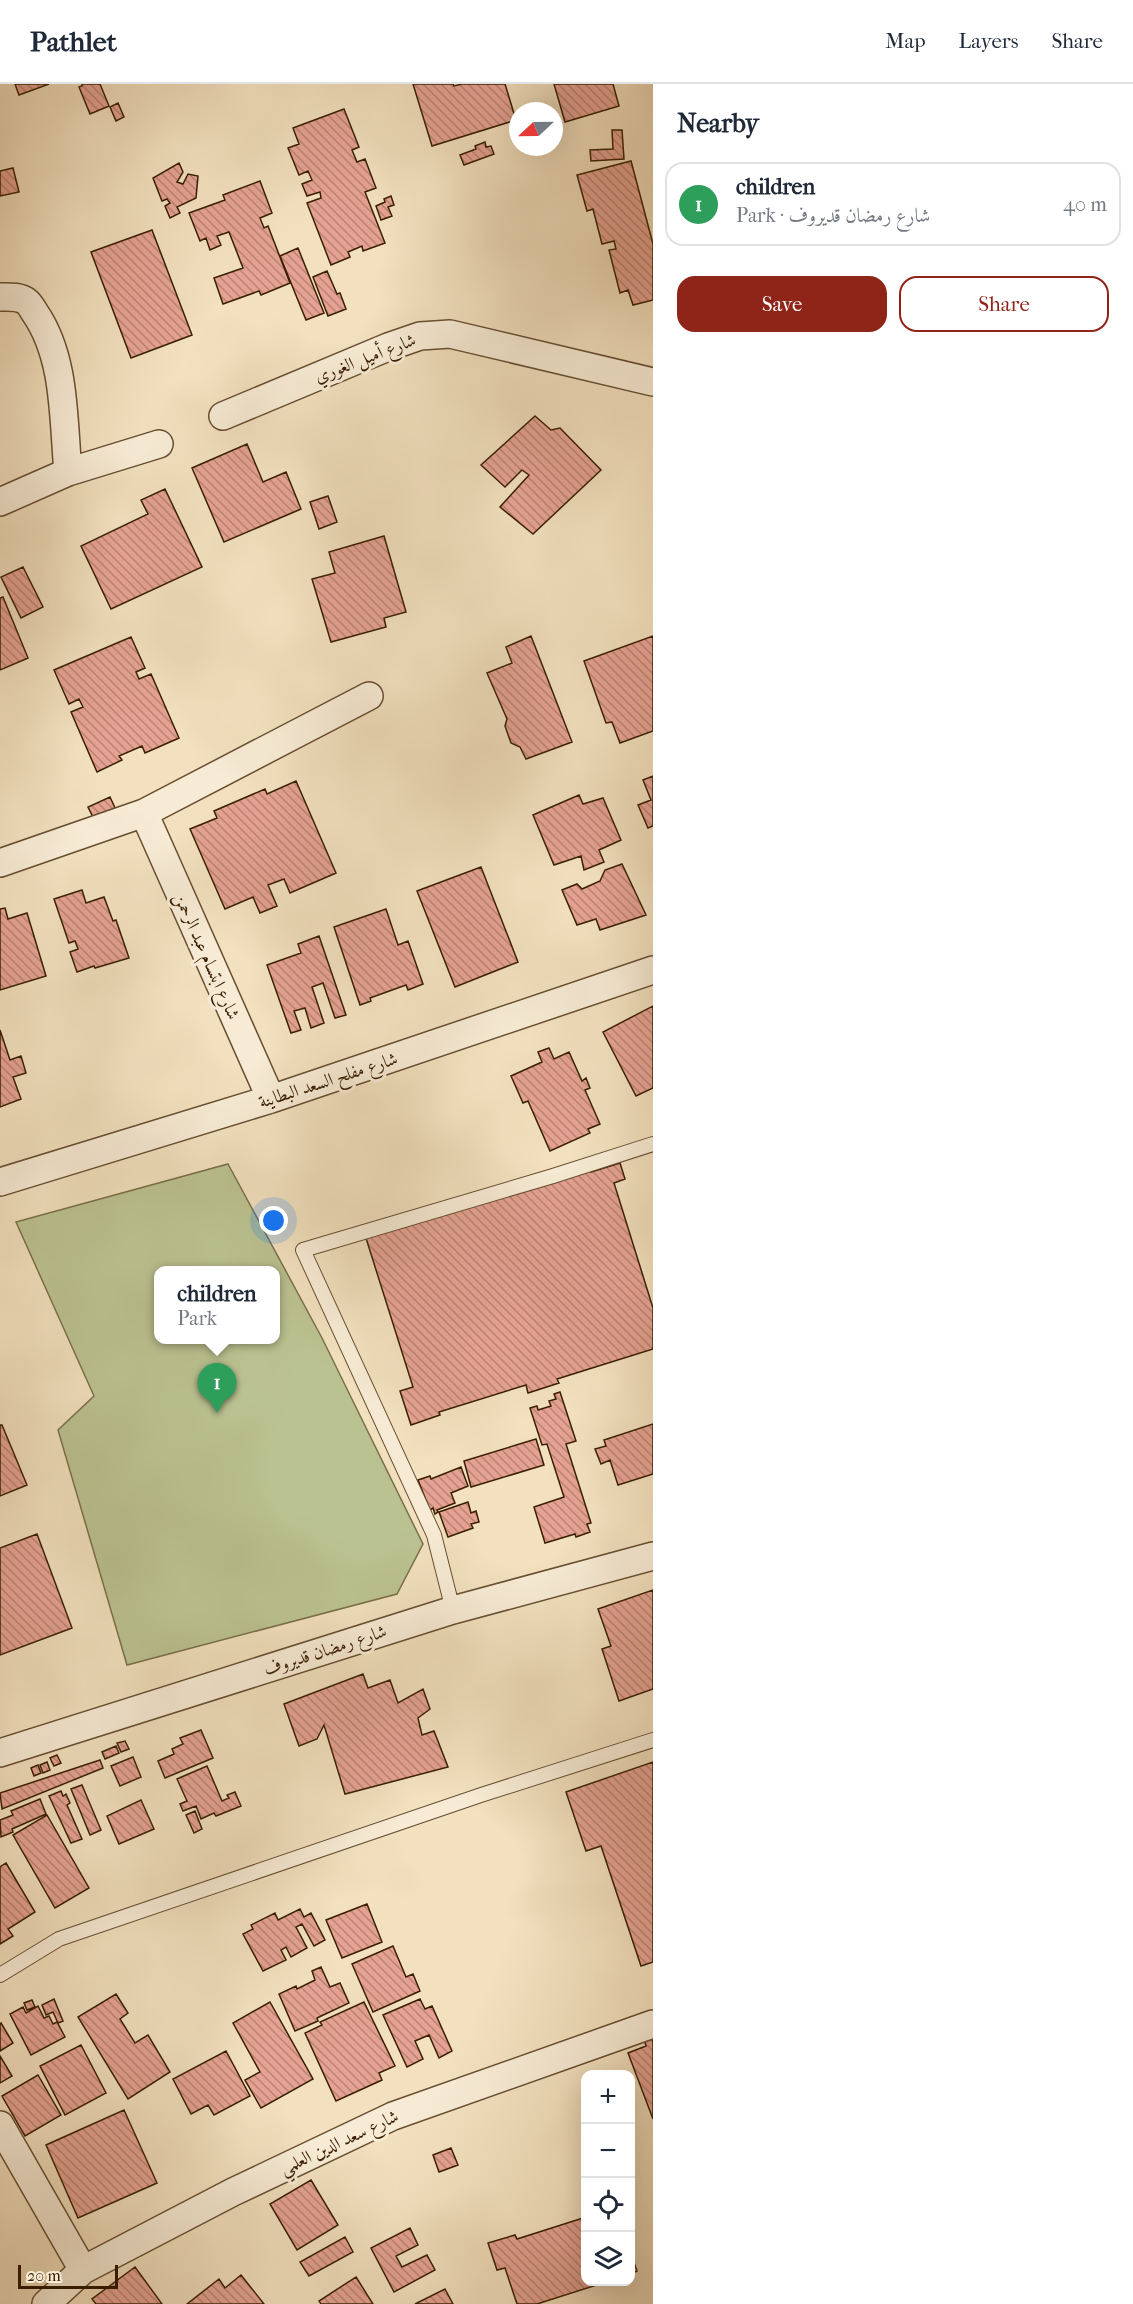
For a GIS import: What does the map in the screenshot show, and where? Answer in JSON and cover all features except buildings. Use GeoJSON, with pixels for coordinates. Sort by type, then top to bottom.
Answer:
{"type":"FeatureCollection","features":[{"type":"Feature","properties":{"kind":"street"},"geometry":{"type":"LineString","coordinates":[[0,297],[13,297],[27,302],[42,323],[53,352],[60,383],[68,472]]}},
{"type":"Feature","properties":{"kind":"street","name":"شارع أميل الغوري"},"geometry":{"type":"LineString","coordinates":[[223,416],[388,346],[420,336],[450,334],[653,382]]}},
{"type":"Feature","properties":{"kind":"street"},"geometry":{"type":"LineString","coordinates":[[0,502],[68,472],[159,444]]}},
{"type":"Feature","properties":{"kind":"street"},"geometry":{"type":"LineString","coordinates":[[0,863],[144,813],[369,696]]}},
{"type":"Feature","properties":{"kind":"street","name":"شارع ابتسام عبد الرحمن"},"geometry":{"type":"LineString","coordinates":[[144,813],[271,1099]]}},
{"type":"Feature","properties":{"kind":"street","name":"شارع مفلح السعد البطاينة"},"geometry":{"type":"LineString","coordinates":[[0,1182],[271,1099],[653,970]]}},
{"type":"Feature","properties":{"kind":"street","name":"شارع رمضان قديروف"},"geometry":{"type":"LineString","coordinates":[[0,1753],[453,1610],[653,1556]]}},
{"type":"Feature","properties":{"kind":"street","name":"شارع سعد الدين العلمي"},"geometry":{"type":"LineString","coordinates":[[46,2304],[83,2270],[233,2192],[393,2116],[653,2024]]}},
{"type":"Feature","properties":{"kind":"street"},"geometry":{"type":"LineString","coordinates":[[0,2125],[83,2270]]}},
{"type":"Feature","properties":{"kind":"lane"},"geometry":{"type":"LineString","coordinates":[[453,1610],[434,1534],[303,1251],[653,1144]]}},
{"type":"Feature","properties":{"kind":"lane"},"geometry":{"type":"LineString","coordinates":[[0,1975],[59,1939],[481,1795],[653,1740]]}},
{"type":"Feature","properties":{"kind":"green space"},"geometry":{"type":"Polygon","coordinates":[[[228,1164],[322,1338],[423,1544],[397,1594],[127,1665],[58,1430],[94,1396],[16,1222],[228,1164]]]}},
{"type":"Feature","properties":{"kind":"place","name":"children"},"geometry":{"type":"Point","coordinates":[217,1413]}}]}
